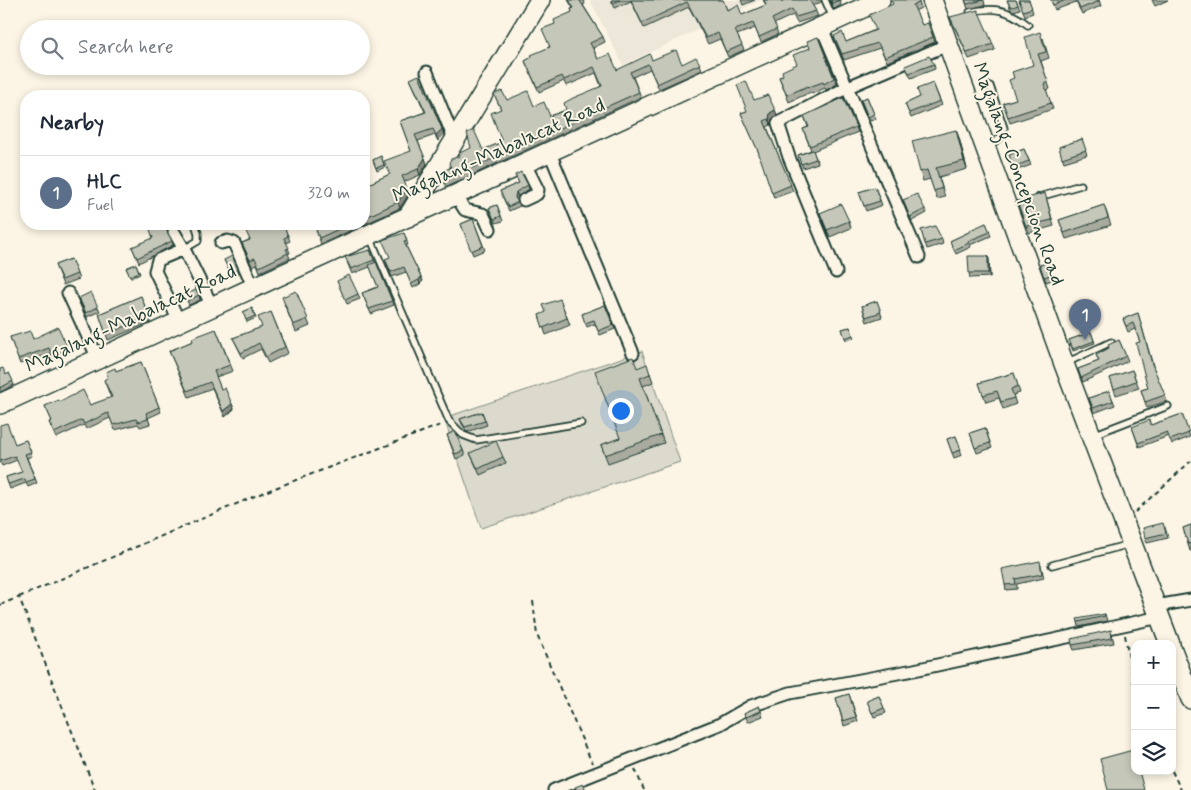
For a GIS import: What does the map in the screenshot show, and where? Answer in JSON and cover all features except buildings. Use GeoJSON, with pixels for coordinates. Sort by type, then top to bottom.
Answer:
{"type":"FeatureCollection","features":[{"type":"Feature","properties":{"kind":"main road"},"geometry":{"type":"LineString","coordinates":[[408,217],[540,0]]}},
{"type":"Feature","properties":{"kind":"main road","name":"Magalang-Mabalacat Road"},"geometry":{"type":"LineString","coordinates":[[0,404],[828,25],[851,10],[880,0]]}},
{"type":"Feature","properties":{"kind":"main road","name":"Magalang-Concepcion Road"},"geometry":{"type":"LineString","coordinates":[[932,0],[942,20],[947,44],[985,149],[1010,205],[1064,364],[1168,640]]}},
{"type":"Feature","properties":{"kind":"main road"},"geometry":{"type":"LineString","coordinates":[[1176,661],[1191,700]]}},
{"type":"Feature","properties":{"kind":"street"},"geometry":{"type":"LineString","coordinates":[[828,25],[848,87],[919,257]]}},
{"type":"Feature","properties":{"kind":"street"},"geometry":{"type":"LineString","coordinates":[[836,272],[778,127],[781,120],[848,87],[947,44]]}},
{"type":"Feature","properties":{"kind":"street"},"geometry":{"type":"LineString","coordinates":[[427,72],[454,139]]}},
{"type":"Feature","properties":{"kind":"street"},"geometry":{"type":"LineString","coordinates":[[550,153],[633,353]]}},
{"type":"Feature","properties":{"kind":"street"},"geometry":{"type":"LineString","coordinates":[[524,200],[537,194],[538,190],[526,164]]}},
{"type":"Feature","properties":{"kind":"street"},"geometry":{"type":"LineString","coordinates":[[456,196],[465,210],[483,214],[490,229]]}},
{"type":"Feature","properties":{"kind":"street"},"geometry":{"type":"LineString","coordinates":[[174,232],[212,306]]}},
{"type":"Feature","properties":{"kind":"street"},"geometry":{"type":"LineString","coordinates":[[221,243],[234,242],[254,288]]}},
{"type":"Feature","properties":{"kind":"street"},"geometry":{"type":"LineString","coordinates":[[179,322],[155,268],[158,260],[184,249]]}},
{"type":"Feature","properties":{"kind":"street"},"geometry":{"type":"LineString","coordinates":[[68,292],[98,359]]}},
{"type":"Feature","properties":{"kind":"street"},"geometry":{"type":"LineString","coordinates":[[554,790],[720,724],[751,706],[790,693],[1124,625],[1191,600]]}},
{"type":"Feature","properties":{"kind":"lane"},"geometry":{"type":"LineString","coordinates":[[825,0],[828,25]]}},
{"type":"Feature","properties":{"kind":"lane"},"geometry":{"type":"LineString","coordinates":[[960,16],[982,9],[1005,10],[1028,25]]}},
{"type":"Feature","properties":{"kind":"lane"},"geometry":{"type":"LineString","coordinates":[[985,149],[1001,137],[1004,128],[990,86]]}},
{"type":"Feature","properties":{"kind":"lane"},"geometry":{"type":"LineString","coordinates":[[1030,200],[1082,185]]}},
{"type":"Feature","properties":{"kind":"lane"},"geometry":{"type":"LineString","coordinates":[[184,249],[198,241],[197,230]]}},
{"type":"Feature","properties":{"kind":"lane"},"geometry":{"type":"LineString","coordinates":[[369,236],[449,422],[463,435],[476,440],[581,423]]}},
{"type":"Feature","properties":{"kind":"lane"},"geometry":{"type":"LineString","coordinates":[[1064,364],[1111,342]]}},
{"type":"Feature","properties":{"kind":"lane"},"geometry":{"type":"LineString","coordinates":[[1091,436],[1168,406]]}},
{"type":"Feature","properties":{"kind":"lane"},"geometry":{"type":"LineString","coordinates":[[1052,565],[1132,543]]}},
{"type":"Feature","properties":{"kind":"path"},"geometry":{"type":"LineString","coordinates":[[0,605],[262,493],[449,422]]}},
{"type":"Feature","properties":{"kind":"path"},"geometry":{"type":"LineString","coordinates":[[1124,522],[1191,461]]}},
{"type":"Feature","properties":{"kind":"path"},"geometry":{"type":"LineString","coordinates":[[19,597],[96,790]]}},
{"type":"Feature","properties":{"kind":"path"},"geometry":{"type":"LineString","coordinates":[[533,601],[537,634],[597,774]]}},
{"type":"Feature","properties":{"kind":"path"},"geometry":{"type":"LineString","coordinates":[[1124,625],[1134,685]]}},
{"type":"Feature","properties":{"kind":"path"},"geometry":{"type":"LineString","coordinates":[[631,760],[644,790]]}},
{"type":"Feature","properties":{"kind":"path"},"geometry":{"type":"LineString","coordinates":[[1174,775],[1182,790]]}},
{"type":"Feature","properties":{"kind":"shaded area"},"geometry":{"type":"Polygon","coordinates":[[[590,0],[761,0],[623,65],[590,0]]]}},
{"type":"Feature","properties":{"kind":"shaded area"},"geometry":{"type":"Polygon","coordinates":[[[642,351],[680,462],[481,528],[444,418],[642,351]]]}},
{"type":"Feature","properties":{"kind":"place","name":"HLC"},"geometry":{"type":"Point","coordinates":[1085,340]}}]}
